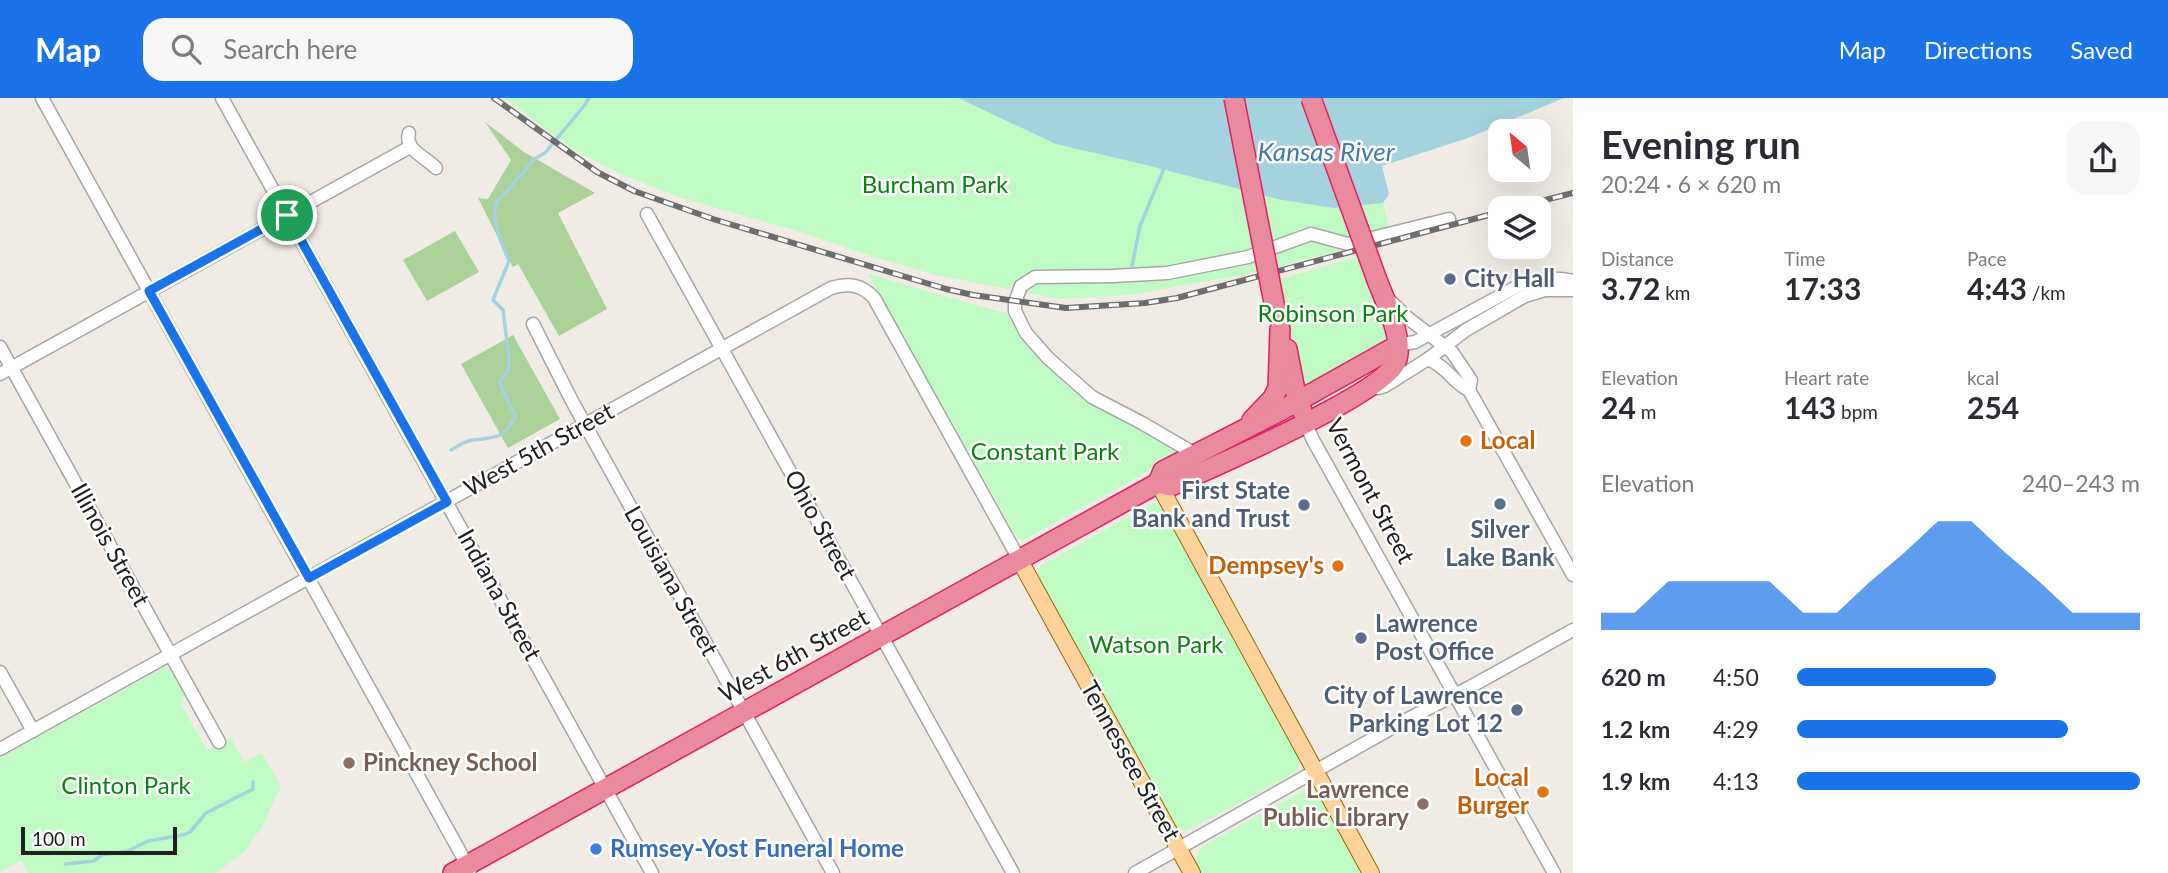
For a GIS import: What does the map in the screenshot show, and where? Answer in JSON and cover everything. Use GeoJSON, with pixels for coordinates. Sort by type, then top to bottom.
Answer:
{"type":"FeatureCollection","features":[{"type":"Feature","properties":{"kind":"highway","name":"Vermont Street"},"geometry":{"type":"LineString","coordinates":[[1234,98],[1278,321],[1305,422]]}},
{"type":"Feature","properties":{"kind":"highway"},"geometry":{"type":"LineString","coordinates":[[1311,98],[1397,335],[1398,345]]}},
{"type":"Feature","properties":{"kind":"highway"},"geometry":{"type":"LineString","coordinates":[[1238,433],[1276,392],[1278,321]]}},
{"type":"Feature","properties":{"kind":"highway","name":"West 6th Street"},"geometry":{"type":"LineString","coordinates":[[1158,483],[1171,486],[1364,392],[1390,371],[1397,360],[1398,345]]}},
{"type":"Feature","properties":{"kind":"highway","name":"West 6th Street"},"geometry":{"type":"LineString","coordinates":[[464,870],[606,788],[1158,483],[1163,471],[1298,401],[1398,345]]}},
{"type":"Feature","properties":{"kind":"main road"},"geometry":{"type":"LineString","coordinates":[[1158,483],[1371,873]]}},
{"type":"Feature","properties":{"kind":"main road","name":"Tennessee Street"},"geometry":{"type":"LineString","coordinates":[[1019,559],[1192,873]]}},
{"type":"Feature","properties":{"kind":"street"},"geometry":{"type":"LineString","coordinates":[[42,98],[309,578],[464,870]]}},
{"type":"Feature","properties":{"kind":"street","name":"Indiana Street"},"geometry":{"type":"LineString","coordinates":[[222,98],[652,873]]}},
{"type":"Feature","properties":{"kind":"street"},"geometry":{"type":"LineString","coordinates":[[409,133],[407,140],[410,147],[429,160],[436,169]]}},
{"type":"Feature","properties":{"kind":"street"},"geometry":{"type":"LineString","coordinates":[[6,371],[410,147]]}},
{"type":"Feature","properties":{"kind":"street","name":"Ohio Street"},"geometry":{"type":"LineString","coordinates":[[648,214],[1013,873]]}},
{"type":"Feature","properties":{"kind":"street"},"geometry":{"type":"LineString","coordinates":[[1195,454],[1092,397],[1048,358],[1018,320],[1015,302],[1021,286],[1035,277],[1167,273],[1248,257],[1311,234],[1348,244],[1449,219]]}},
{"type":"Feature","properties":{"kind":"street","name":"West 6th Street"},"geometry":{"type":"LineString","coordinates":[[1398,345],[1415,342],[1520,285],[1553,278],[1573,281]]}},
{"type":"Feature","properties":{"kind":"street","name":"West 5th Street"},"geometry":{"type":"LineString","coordinates":[[0,749],[831,288],[843,285],[860,286]]}},
{"type":"Feature","properties":{"kind":"street"},"geometry":{"type":"LineString","coordinates":[[1379,285],[1398,309],[1452,352],[1471,380],[1469,390]]}},
{"type":"Feature","properties":{"kind":"street","name":"Tennessee Street"},"geometry":{"type":"LineString","coordinates":[[860,286],[874,298],[1019,559]]}},
{"type":"Feature","properties":{"kind":"street","name":"West 6th Street"},"geometry":{"type":"LineString","coordinates":[[1364,392],[1385,386],[1428,359],[1466,330],[1525,296],[1545,290],[1573,290]]}},
{"type":"Feature","properties":{"kind":"street","name":"Louisiana Street"},"geometry":{"type":"LineString","coordinates":[[533,324],[584,424],[833,873]]}},
{"type":"Feature","properties":{"kind":"street","name":"Illinois Street"},"geometry":{"type":"LineString","coordinates":[[0,347],[6,371],[171,654],[219,742]]}},
{"type":"Feature","properties":{"kind":"street"},"geometry":{"type":"LineString","coordinates":[[1428,359],[1446,369],[1461,387],[1469,390],[1573,575]]}},
{"type":"Feature","properties":{"kind":"street","name":"Vermont Street"},"geometry":{"type":"LineString","coordinates":[[1305,422],[1554,873]]}},
{"type":"Feature","properties":{"kind":"street"},"geometry":{"type":"LineString","coordinates":[[1135,873],[1404,721],[1573,630]]}},
{"type":"Feature","properties":{"kind":"street"},"geometry":{"type":"LineString","coordinates":[[0,672],[33,731]]}},
{"type":"Feature","properties":{"kind":"green space","name":"Burcham Park"},"geometry":{"type":"Polygon","coordinates":[[[505,98],[958,98],[1056,144],[1282,200],[1334,208],[1383,203],[1392,238],[1243,275],[1129,295],[1059,299],[936,275],[678,197],[620,174],[571,148],[505,98]]]}},
{"type":"Feature","properties":{"kind":"green space"},"geometry":{"type":"Polygon","coordinates":[[[485,122],[524,152],[595,193],[558,213],[607,309],[559,336],[518,264],[513,267],[478,198],[488,199],[511,160],[485,122]]]}},
{"type":"Feature","properties":{"kind":"green space"},"geometry":{"type":"Polygon","coordinates":[[[455,231],[479,272],[427,301],[403,260],[455,231]]]}},
{"type":"Feature","properties":{"kind":"green space","name":"Robinson Park"},"geometry":{"type":"Polygon","coordinates":[[[1360,256],[1390,338],[1305,386],[1287,321],[1279,279],[1360,256]]]}},
{"type":"Feature","properties":{"kind":"green space","name":"Constant Park"},"geometry":{"type":"Polygon","coordinates":[[[868,274],[1012,315],[1067,386],[1181,453],[1024,540],[1018,539],[868,274]]]}},
{"type":"Feature","properties":{"kind":"green space"},"geometry":{"type":"Polygon","coordinates":[[[513,335],[560,419],[508,448],[461,364],[513,335]]]}},
{"type":"Feature","properties":{"kind":"green space","name":"Watson Park"},"geometry":{"type":"Polygon","coordinates":[[[1155,504],[1160,506],[1166,516],[1301,762],[1295,773],[1186,831],[1177,829],[1174,825],[1036,575],[1040,566],[1155,504]]]}},
{"type":"Feature","properties":{"kind":"green space","name":"Clinton Park"},"geometry":{"type":"Polygon","coordinates":[[[165,667],[171,670],[185,695],[182,706],[207,750],[231,738],[244,762],[262,753],[281,786],[262,827],[244,852],[216,873],[28,873],[21,860],[0,872],[0,758],[165,667]]]}},
{"type":"Feature","properties":{"kind":"green space"},"geometry":{"type":"Polygon","coordinates":[[[1312,786],[1317,789],[1364,873],[1201,873],[1195,860],[1201,847],[1312,786]]]}},
{"type":"Feature","properties":{"kind":"water","name":"Kansas River"},"geometry":{"type":"Polygon","coordinates":[[[958,98],[1564,98],[1514,119],[1488,119],[1488,130],[1382,166],[1389,194],[1383,203],[1334,208],[1282,200],[1056,144],[958,98]]]}},
{"type":"Feature","properties":{"kind":"waterway"},"geometry":{"type":"LineString","coordinates":[[451,450],[467,441],[499,436],[508,429],[515,416],[500,381],[508,371],[509,358],[503,310],[493,300],[509,261],[494,215],[496,203],[536,158],[545,153],[589,98]]}},
{"type":"Feature","properties":{"kind":"waterway"},"geometry":{"type":"LineString","coordinates":[[1132,266],[1140,226],[1165,166]]}},
{"type":"Feature","properties":{"kind":"waterway"},"geometry":{"type":"LineString","coordinates":[[65,864],[94,861],[102,855],[128,851],[148,841],[190,832],[206,813],[253,789],[253,782]]}},
{"type":"Feature","properties":{"kind":"railway"},"geometry":{"type":"LineString","coordinates":[[494,98],[597,172],[634,191],[713,219],[946,289],[1066,308],[1145,303],[1177,298],[1488,215]]}},
{"type":"Feature","properties":{"kind":"railway"},"geometry":{"type":"LineString","coordinates":[[1551,199],[1573,193]]}},
{"type":"Feature","properties":{"kind":"place","name":"City Hall"},"geometry":{"type":"Point","coordinates":[1450,279]}},
{"type":"Feature","properties":{"kind":"place","name":"Local"},"geometry":{"type":"Point","coordinates":[1466,441]}},
{"type":"Feature","properties":{"kind":"place","name":"Silver Lake Bank"},"geometry":{"type":"Point","coordinates":[1500,504]}},
{"type":"Feature","properties":{"kind":"place","name":"First State Bank and Trust"},"geometry":{"type":"Point","coordinates":[1304,505]}},
{"type":"Feature","properties":{"kind":"place","name":"Dempsey's"},"geometry":{"type":"Point","coordinates":[1338,566]}},
{"type":"Feature","properties":{"kind":"place","name":"Lawrence Post Office"},"geometry":{"type":"Point","coordinates":[1361,638]}},
{"type":"Feature","properties":{"kind":"place","name":"City of Lawrence Parking Lot 12"},"geometry":{"type":"Point","coordinates":[1517,710]}},
{"type":"Feature","properties":{"kind":"place","name":"Pinckney School"},"geometry":{"type":"Point","coordinates":[349,763]}},
{"type":"Feature","properties":{"kind":"place","name":"Local Burger"},"geometry":{"type":"Point","coordinates":[1543,792]}},
{"type":"Feature","properties":{"kind":"place","name":"Lawrence Public Library"},"geometry":{"type":"Point","coordinates":[1423,804]}},
{"type":"Feature","properties":{"kind":"place","name":"Rumsey-Yost Funeral Home"},"geometry":{"type":"Point","coordinates":[596,849]}},
{"type":"Feature","properties":{"kind":"route"},"geometry":{"type":"LineString","coordinates":[[287,215],[447,502],[309,578],[149,291],[287,215]]}}]}
